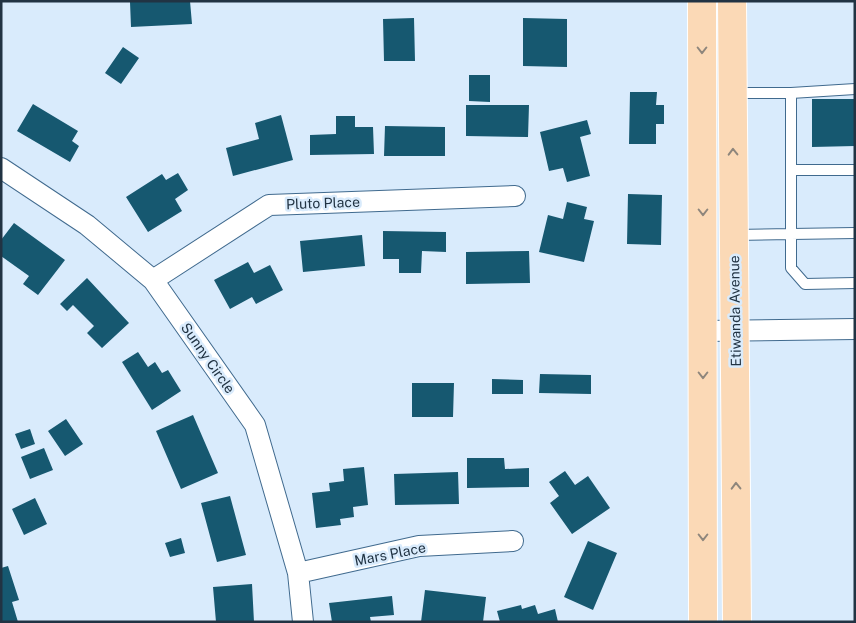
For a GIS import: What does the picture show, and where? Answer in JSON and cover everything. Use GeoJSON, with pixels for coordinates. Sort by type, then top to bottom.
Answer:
{"type":"FeatureCollection","features":[{"type":"Feature","properties":{"kind":"main road"},"geometry":{"type":"LineString","coordinates":[[702,1],[703,622]]}},
{"type":"Feature","properties":{"kind":"main road","name":"Etiwanda Avenue"},"geometry":{"type":"LineString","coordinates":[[732,1],[737,622]]}},
{"type":"Feature","properties":{"kind":"street","name":"Sunny Circle"},"geometry":{"type":"LineString","coordinates":[[1,168],[87,225],[153,280],[255,425],[298,573],[303,622]]}},
{"type":"Feature","properties":{"kind":"street","name":"Pluto Place"},"geometry":{"type":"LineString","coordinates":[[153,280],[269,205],[515,196]]}},
{"type":"Feature","properties":{"kind":"street"},"geometry":{"type":"LineString","coordinates":[[703,331],[855,329]]}},
{"type":"Feature","properties":{"kind":"street","name":"Mars Place"},"geometry":{"type":"LineString","coordinates":[[298,573],[419,546],[513,541]]}},
{"type":"Feature","properties":{"kind":"lane"},"geometry":{"type":"LineString","coordinates":[[732,93],[792,93],[855,88]]}},
{"type":"Feature","properties":{"kind":"lane"},"geometry":{"type":"LineString","coordinates":[[792,93],[790,268],[805,284],[855,283]]}},
{"type":"Feature","properties":{"kind":"lane"},"geometry":{"type":"LineString","coordinates":[[791,170],[855,170]]}},
{"type":"Feature","properties":{"kind":"lane"},"geometry":{"type":"LineString","coordinates":[[734,235],[855,233]]}},
{"type":"Feature","properties":{"kind":"building"},"geometry":{"type":"Polygon","coordinates":[[[190,1],[192,24],[131,27],[130,2],[190,1]]]}},
{"type":"Feature","properties":{"kind":"building"},"geometry":{"type":"Polygon","coordinates":[[[414,18],[415,61],[384,61],[383,19],[414,18]]]}},
{"type":"Feature","properties":{"kind":"building"},"geometry":{"type":"Polygon","coordinates":[[[523,18],[567,19],[567,67],[523,66],[523,18]]]}},
{"type":"Feature","properties":{"kind":"building"},"geometry":{"type":"Polygon","coordinates":[[[123,47],[139,58],[121,84],[105,73],[123,47]]]}},
{"type":"Feature","properties":{"kind":"building"},"geometry":{"type":"Polygon","coordinates":[[[469,75],[490,75],[490,102],[469,101],[469,75]]]}},
{"type":"Feature","properties":{"kind":"building"},"geometry":{"type":"Polygon","coordinates":[[[630,92],[657,92],[656,105],[664,105],[664,124],[656,124],[656,144],[629,144],[630,92]]]}},
{"type":"Feature","properties":{"kind":"building"},"geometry":{"type":"Polygon","coordinates":[[[812,99],[855,99],[855,146],[812,147],[812,99]]]}},
{"type":"Feature","properties":{"kind":"building"},"geometry":{"type":"Polygon","coordinates":[[[33,104],[78,131],[72,141],[79,146],[70,162],[17,131],[33,104]]]}},
{"type":"Feature","properties":{"kind":"building"},"geometry":{"type":"Polygon","coordinates":[[[466,105],[529,105],[528,137],[466,136],[466,105]]]}},
{"type":"Feature","properties":{"kind":"building"},"geometry":{"type":"Polygon","coordinates":[[[281,115],[293,160],[233,176],[226,148],[259,139],[255,123],[281,115]]]}},
{"type":"Feature","properties":{"kind":"building"},"geometry":{"type":"Polygon","coordinates":[[[336,116],[355,116],[355,127],[373,127],[374,154],[310,155],[310,135],[336,134],[336,116]]]}},
{"type":"Feature","properties":{"kind":"building"},"geometry":{"type":"Polygon","coordinates":[[[587,120],[591,134],[580,137],[590,176],[567,182],[563,168],[549,171],[540,132],[587,120]]]}},
{"type":"Feature","properties":{"kind":"building"},"geometry":{"type":"Polygon","coordinates":[[[385,126],[445,127],[445,156],[384,156],[385,126]]]}},
{"type":"Feature","properties":{"kind":"building"},"geometry":{"type":"Polygon","coordinates":[[[178,173],[188,190],[175,199],[182,211],[148,232],[126,197],[162,174],[166,180],[178,173]]]}},
{"type":"Feature","properties":{"kind":"building"},"geometry":{"type":"Polygon","coordinates":[[[628,194],[662,195],[661,245],[627,244],[628,194]]]}},
{"type":"Feature","properties":{"kind":"building"},"geometry":{"type":"Polygon","coordinates":[[[567,202],[587,207],[584,219],[594,221],[584,262],[539,252],[548,215],[563,219],[567,202]]]}},
{"type":"Feature","properties":{"kind":"building"},"geometry":{"type":"Polygon","coordinates":[[[14,223],[65,260],[38,295],[23,284],[29,276],[1,256],[1,240],[14,223]]]}},
{"type":"Feature","properties":{"kind":"building"},"geometry":{"type":"Polygon","coordinates":[[[383,231],[446,232],[446,252],[422,251],[421,273],[399,273],[399,259],[383,259],[383,231]]]}},
{"type":"Feature","properties":{"kind":"building"},"geometry":{"type":"Polygon","coordinates":[[[362,235],[365,266],[303,272],[300,241],[362,235]]]}},
{"type":"Feature","properties":{"kind":"building"},"geometry":{"type":"Polygon","coordinates":[[[529,251],[530,283],[466,284],[466,252],[529,251]]]}},
{"type":"Feature","properties":{"kind":"building"},"geometry":{"type":"Polygon","coordinates":[[[248,262],[254,273],[270,265],[283,290],[256,304],[252,297],[230,309],[214,280],[248,262]]]}},
{"type":"Feature","properties":{"kind":"building"},"geometry":{"type":"Polygon","coordinates":[[[87,278],[129,323],[102,348],[87,333],[94,326],[73,305],[67,311],[60,304],[87,278]]]}},
{"type":"Feature","properties":{"kind":"building"},"geometry":{"type":"Polygon","coordinates":[[[138,352],[148,367],[155,362],[162,373],[168,370],[181,391],[152,410],[122,362],[138,352]]]}},
{"type":"Feature","properties":{"kind":"building"},"geometry":{"type":"Polygon","coordinates":[[[540,374],[591,375],[591,394],[539,393],[540,374]]]}},
{"type":"Feature","properties":{"kind":"building"},"geometry":{"type":"Polygon","coordinates":[[[492,379],[523,380],[523,394],[492,394],[492,379]]]}},
{"type":"Feature","properties":{"kind":"building"},"geometry":{"type":"Polygon","coordinates":[[[412,383],[454,383],[453,417],[412,417],[412,383]]]}},
{"type":"Feature","properties":{"kind":"building"},"geometry":{"type":"Polygon","coordinates":[[[193,415],[218,473],[181,489],[156,431],[193,415]]]}},
{"type":"Feature","properties":{"kind":"building"},"geometry":{"type":"Polygon","coordinates":[[[66,419],[83,444],[65,456],[48,431],[66,419]]]}},
{"type":"Feature","properties":{"kind":"building"},"geometry":{"type":"Polygon","coordinates":[[[30,429],[35,444],[21,449],[15,434],[30,429]]]}},
{"type":"Feature","properties":{"kind":"building"},"geometry":{"type":"Polygon","coordinates":[[[44,448],[53,470],[30,479],[21,457],[44,448]]]}},
{"type":"Feature","properties":{"kind":"building"},"geometry":{"type":"Polygon","coordinates":[[[467,458],[504,458],[505,469],[529,468],[529,487],[467,488],[467,458]]]}},
{"type":"Feature","properties":{"kind":"building"},"geometry":{"type":"Polygon","coordinates":[[[364,467],[368,505],[353,507],[354,517],[340,519],[341,525],[316,528],[312,493],[330,491],[329,483],[344,481],[343,469],[364,467]]]}},
{"type":"Feature","properties":{"kind":"building"},"geometry":{"type":"Polygon","coordinates":[[[565,471],[575,485],[588,476],[610,508],[572,534],[550,503],[559,496],[549,482],[565,471]]]}},
{"type":"Feature","properties":{"kind":"building"},"geometry":{"type":"Polygon","coordinates":[[[458,472],[459,504],[395,505],[394,474],[458,472]]]}},
{"type":"Feature","properties":{"kind":"building"},"geometry":{"type":"Polygon","coordinates":[[[230,496],[246,555],[217,562],[201,503],[230,496]]]}},
{"type":"Feature","properties":{"kind":"building"},"geometry":{"type":"Polygon","coordinates":[[[35,498],[47,524],[24,535],[12,509],[35,498]]]}},
{"type":"Feature","properties":{"kind":"building"},"geometry":{"type":"Polygon","coordinates":[[[181,538],[185,553],[170,557],[165,543],[181,538]]]}},
{"type":"Feature","properties":{"kind":"building"},"geometry":{"type":"Polygon","coordinates":[[[588,541],[617,553],[593,610],[564,597],[588,541]]]}},
{"type":"Feature","properties":{"kind":"building"},"geometry":{"type":"Polygon","coordinates":[[[8,566],[19,600],[12,602],[18,622],[1,622],[1,568],[8,566]]]}},
{"type":"Feature","properties":{"kind":"building"},"geometry":{"type":"Polygon","coordinates":[[[252,584],[254,622],[216,622],[213,587],[252,584]]]}},
{"type":"Feature","properties":{"kind":"building"},"geometry":{"type":"Polygon","coordinates":[[[425,590],[486,597],[483,622],[421,622],[425,590]]]}},
{"type":"Feature","properties":{"kind":"building"},"geometry":{"type":"Polygon","coordinates":[[[392,596],[394,615],[370,617],[371,622],[332,622],[329,603],[392,596]]]}},
{"type":"Feature","properties":{"kind":"building"},"geometry":{"type":"Polygon","coordinates":[[[521,605],[522,609],[535,605],[538,614],[555,609],[558,622],[500,622],[497,611],[521,605]]]}}]}
